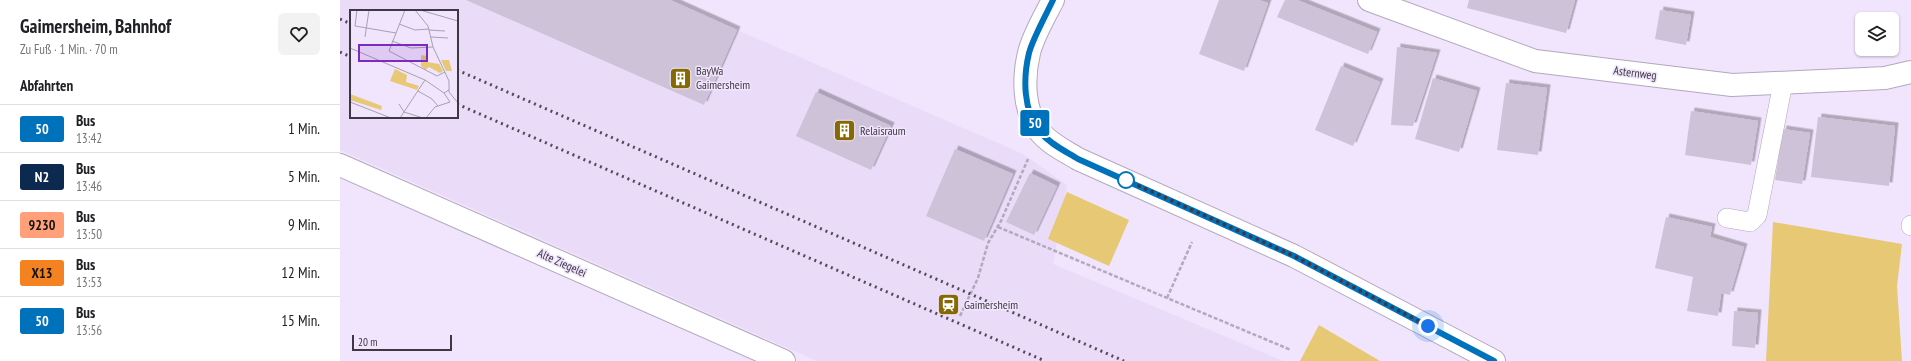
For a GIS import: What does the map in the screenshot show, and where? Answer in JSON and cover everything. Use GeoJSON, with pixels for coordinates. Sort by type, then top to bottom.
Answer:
{"type":"FeatureCollection","features":[{"type":"Feature","properties":{"kind":"street"},"geometry":{"type":"LineString","coordinates":[[1053,0],[1029,52],[1025,84],[1029,110],[1040,132],[1058,147],[1078,159],[1294,256],[1494,361]]}},
{"type":"Feature","properties":{"kind":"street","name":"Asternweg"},"geometry":{"type":"LineString","coordinates":[[1369,0],[1535,61],[1732,85],[1885,78],[1911,73]]}},
{"type":"Feature","properties":{"kind":"street","name":"Alte Ziegelei"},"geometry":{"type":"LineString","coordinates":[[340,165],[784,361]]}},
{"type":"Feature","properties":{"kind":"lane"},"geometry":{"type":"LineString","coordinates":[[1727,218],[1750,222],[1757,215],[1783,83]]}},
{"type":"Feature","properties":{"kind":"path"},"geometry":{"type":"LineString","coordinates":[[960,316],[978,278],[988,243],[998,228],[1040,132]]}},
{"type":"Feature","properties":{"kind":"path"},"geometry":{"type":"LineString","coordinates":[[1167,298],[1205,216]]}},
{"type":"Feature","properties":{"kind":"path"},"geometry":{"type":"LineString","coordinates":[[998,228],[1292,350]]}},
{"type":"Feature","properties":{"kind":"shaded area"},"geometry":{"type":"Polygon","coordinates":[[[340,0],[466,0],[704,105],[737,30],[1023,154],[1067,185],[1053,264],[1283,361],[817,361],[340,150],[340,0]]]}},
{"type":"Feature","properties":{"kind":"shaded area"},"geometry":{"type":"Polygon","coordinates":[[[1067,192],[1129,220],[1109,266],[1048,239],[1067,192]]]}},
{"type":"Feature","properties":{"kind":"shaded area"},"geometry":{"type":"Polygon","coordinates":[[[1773,222],[1902,244],[1897,286],[1902,361],[1766,361],[1773,222]]]}},
{"type":"Feature","properties":{"kind":"shaded area"},"geometry":{"type":"Polygon","coordinates":[[[1319,325],[1380,361],[1300,361],[1319,325]]]}},
{"type":"Feature","properties":{"kind":"building","name":"BayWa Gaimersheim"},"geometry":{"type":"Polygon","coordinates":[[[466,0],[670,0],[737,30],[704,105],[466,0]]]}},
{"type":"Feature","properties":{"kind":"building"},"geometry":{"type":"Polygon","coordinates":[[[1219,0],[1259,0],[1268,3],[1244,71],[1199,54],[1219,0]]]}},
{"type":"Feature","properties":{"kind":"building"},"geometry":{"type":"Polygon","coordinates":[[[1285,0],[1297,0],[1377,32],[1368,54],[1277,17],[1285,0]]]}},
{"type":"Feature","properties":{"kind":"building"},"geometry":{"type":"Polygon","coordinates":[[[1469,0],[1575,0],[1566,33],[1467,8],[1469,0]]]}},
{"type":"Feature","properties":{"kind":"building"},"geometry":{"type":"Polygon","coordinates":[[[1660,10],[1691,15],[1686,45],[1655,39],[1660,10]]]}},
{"type":"Feature","properties":{"kind":"building"},"geometry":{"type":"Polygon","coordinates":[[[1397,47],[1437,53],[1413,126],[1391,125],[1397,47]]]}},
{"type":"Feature","properties":{"kind":"building"},"geometry":{"type":"Polygon","coordinates":[[[1341,66],[1380,82],[1353,146],[1315,130],[1341,66]]]}},
{"type":"Feature","properties":{"kind":"building"},"geometry":{"type":"Polygon","coordinates":[[[1433,78],[1477,91],[1459,152],[1415,139],[1433,78]]]}},
{"type":"Feature","properties":{"kind":"building"},"geometry":{"type":"Polygon","coordinates":[[[1506,83],[1547,88],[1538,155],[1497,150],[1506,83]]]}},
{"type":"Feature","properties":{"kind":"building","name":"Relaisraum"},"geometry":{"type":"Polygon","coordinates":[[[816,92],[891,126],[871,170],[796,136],[816,92]]]}},
{"type":"Feature","properties":{"kind":"building"},"geometry":{"type":"Polygon","coordinates":[[[1691,111],[1758,121],[1751,165],[1685,155],[1691,111]]]}},
{"type":"Feature","properties":{"kind":"building"},"geometry":{"type":"Polygon","coordinates":[[[1818,117],[1895,126],[1889,186],[1811,177],[1818,117]]]}},
{"type":"Feature","properties":{"kind":"building"},"geometry":{"type":"Polygon","coordinates":[[[1783,129],[1810,133],[1802,184],[1775,180],[1783,129]]]}},
{"type":"Feature","properties":{"kind":"building"},"geometry":{"type":"Polygon","coordinates":[[[955,149],[1013,174],[984,241],[926,216],[955,149]]]}},
{"type":"Feature","properties":{"kind":"building"},"geometry":{"type":"Polygon","coordinates":[[[1030,173],[1057,186],[1034,235],[1006,222],[1030,173]]]}},
{"type":"Feature","properties":{"kind":"building"},"geometry":{"type":"Polygon","coordinates":[[[1666,217],[1712,227],[1710,237],[1744,247],[1730,295],[1721,293],[1718,316],[1687,311],[1693,277],[1655,268],[1666,217]]]}},
{"type":"Feature","properties":{"kind":"building"},"geometry":{"type":"Polygon","coordinates":[[[1734,311],[1758,313],[1755,348],[1732,346],[1734,311]]]}},
{"type":"Feature","properties":{"kind":"railway"},"geometry":{"type":"LineString","coordinates":[[340,19],[350,24]]}},
{"type":"Feature","properties":{"kind":"railway"},"geometry":{"type":"LineString","coordinates":[[340,52],[350,57]]}},
{"type":"Feature","properties":{"kind":"railway"},"geometry":{"type":"LineString","coordinates":[[458,70],[1124,361]]}},
{"type":"Feature","properties":{"kind":"railway"},"geometry":{"type":"LineString","coordinates":[[458,104],[1045,361]]}},
{"type":"Feature","properties":{"kind":"bus line","name":"50"},"geometry":{"type":"LineString","coordinates":[[1053,0],[1029,52],[1025,84],[1029,110],[1040,132],[1058,147],[1078,159],[1294,256],[1494,361]]}},
{"type":"Feature","properties":{"kind":"place","name":"BayWa Gaimersheim"},"geometry":{"type":"Point","coordinates":[680,78]}},
{"type":"Feature","properties":{"kind":"place","name":"Relaisraum"},"geometry":{"type":"Point","coordinates":[844,131]}},
{"type":"Feature","properties":{"kind":"place","name":"Gaimersheim"},"geometry":{"type":"Point","coordinates":[949,305]}},
{"type":"Feature","properties":{"kind":"route"},"geometry":{"type":"LineString","coordinates":[[1126,180],[1294,256],[1428,326]]}}]}
